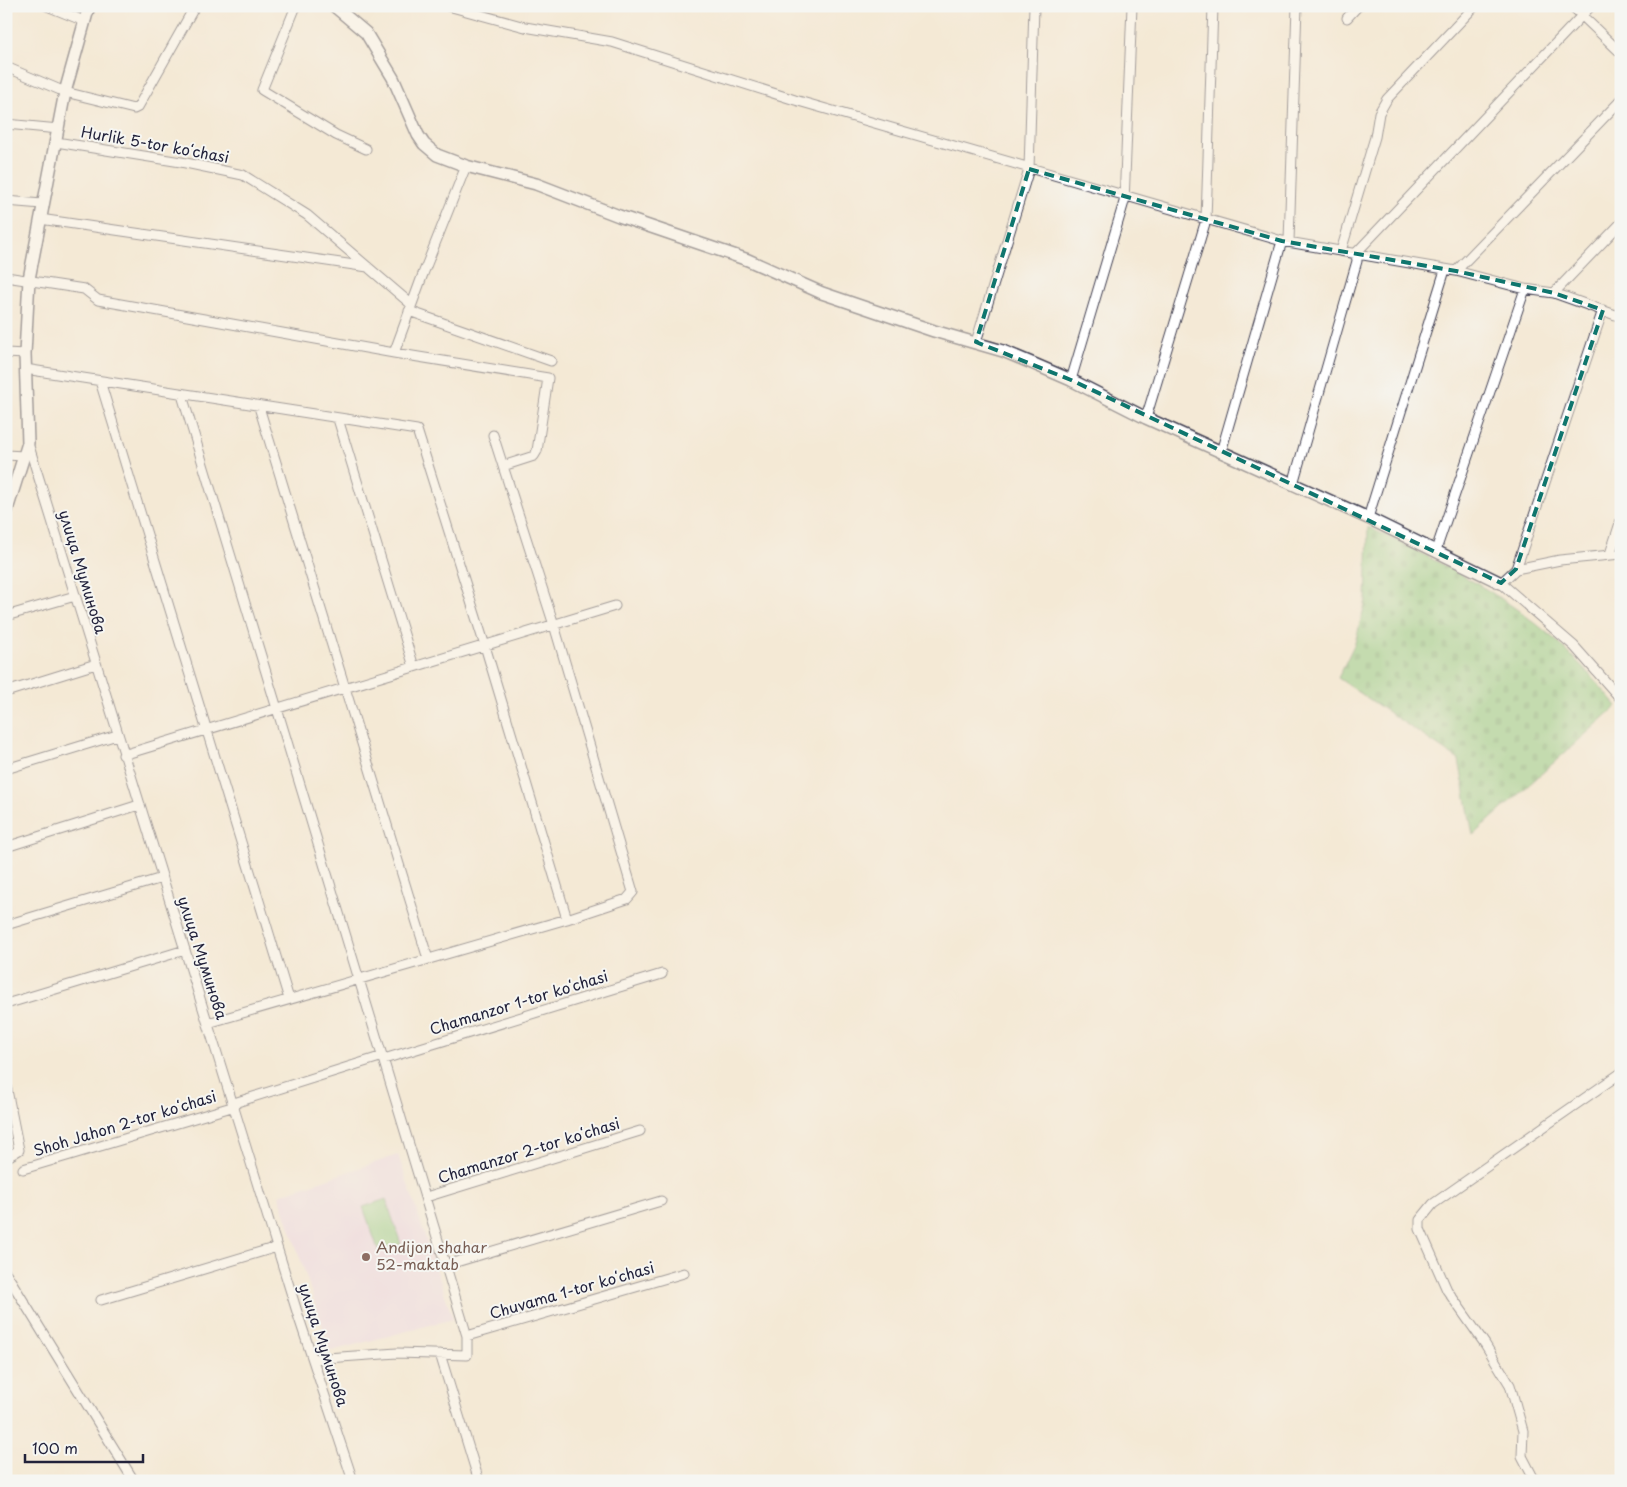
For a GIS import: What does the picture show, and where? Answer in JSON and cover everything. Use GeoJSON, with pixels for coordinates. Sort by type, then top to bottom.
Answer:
{"type":"FeatureCollection","features":[{"type":"Feature","properties":{"kind":"street"},"geometry":{"type":"LineString","coordinates":[[47,6],[84,21]]}},
{"type":"Feature","properties":{"kind":"street"},"geometry":{"type":"LineString","coordinates":[[6,513],[28,443],[25,354],[29,279],[65,92],[89,6]]}},
{"type":"Feature","properties":{"kind":"street"},"geometry":{"type":"LineString","coordinates":[[6,67],[65,92],[129,109],[138,107],[194,6]]}},
{"type":"Feature","properties":{"kind":"street"},"geometry":{"type":"LineString","coordinates":[[296,6],[262,90],[336,135],[366,149]]}},
{"type":"Feature","properties":{"kind":"street"},"geometry":{"type":"LineString","coordinates":[[334,6],[366,33],[392,78],[424,144],[438,155],[466,166],[525,180],[619,216],[748,260],[822,293],[934,331],[976,342],[1071,380],[1146,418],[1368,518],[1501,583],[1574,646],[1621,699]]}},
{"type":"Feature","properties":{"kind":"street"},"geometry":{"type":"LineString","coordinates":[[448,6],[525,27],[612,42],[795,100],[912,132],[1029,169],[1206,220],[1286,241],[1456,271],[1525,289],[1554,293],[1621,317]]}},
{"type":"Feature","properties":{"kind":"street"},"geometry":{"type":"LineString","coordinates":[[976,342],[1029,169],[1034,6]]}},
{"type":"Feature","properties":{"kind":"street"},"geometry":{"type":"LineString","coordinates":[[1071,380],[1124,202],[1132,6]]}},
{"type":"Feature","properties":{"kind":"street"},"geometry":{"type":"LineString","coordinates":[[1146,418],[1206,220],[1213,6]]}},
{"type":"Feature","properties":{"kind":"street"},"geometry":{"type":"LineString","coordinates":[[1221,452],[1286,241],[1297,6]]}},
{"type":"Feature","properties":{"kind":"street"},"geometry":{"type":"LineString","coordinates":[[1347,18],[1358,6]]}},
{"type":"Feature","properties":{"kind":"street"},"geometry":{"type":"LineString","coordinates":[[1341,251],[1375,137],[1379,113],[1386,99],[1475,6]]}},
{"type":"Feature","properties":{"kind":"street"},"geometry":{"type":"LineString","coordinates":[[1572,6],[1621,53]]}},
{"type":"Feature","properties":{"kind":"street"},"geometry":{"type":"LineString","coordinates":[[1356,253],[1591,6]]}},
{"type":"Feature","properties":{"kind":"street"},"geometry":{"type":"LineString","coordinates":[[1456,271],[1621,100]]}},
{"type":"Feature","properties":{"kind":"street"},"geometry":{"type":"LineString","coordinates":[[6,124],[59,129]]}},
{"type":"Feature","properties":{"kind":"street","name":"Hurlik 5-tor koʻchasi"},"geometry":{"type":"LineString","coordinates":[[56,142],[181,162],[243,175],[307,215],[368,267],[410,307]]}},
{"type":"Feature","properties":{"kind":"street"},"geometry":{"type":"LineString","coordinates":[[394,353],[410,307],[466,166]]}},
{"type":"Feature","properties":{"kind":"street"},"geometry":{"type":"LineString","coordinates":[[6,201],[42,204]]}},
{"type":"Feature","properties":{"kind":"street"},"geometry":{"type":"LineString","coordinates":[[40,219],[368,267]]}},
{"type":"Feature","properties":{"kind":"street"},"geometry":{"type":"LineString","coordinates":[[1554,293],[1621,222]]}},
{"type":"Feature","properties":{"kind":"street"},"geometry":{"type":"LineString","coordinates":[[1292,484],[1357,261],[1356,253]]}},
{"type":"Feature","properties":{"kind":"street"},"geometry":{"type":"LineString","coordinates":[[1368,518],[1445,270]]}},
{"type":"Feature","properties":{"kind":"street"},"geometry":{"type":"LineString","coordinates":[[6,277],[29,279],[84,289],[98,300],[394,353],[548,378],[537,451],[534,456],[502,466]]}},
{"type":"Feature","properties":{"kind":"street"},"geometry":{"type":"LineString","coordinates":[[1436,550],[1525,289]]}},
{"type":"Feature","properties":{"kind":"street"},"geometry":{"type":"LineString","coordinates":[[410,307],[552,361]]}},
{"type":"Feature","properties":{"kind":"street"},"geometry":{"type":"LineString","coordinates":[[1501,583],[1516,569],[1603,310]]}},
{"type":"Feature","properties":{"kind":"street"},"geometry":{"type":"LineString","coordinates":[[6,353],[25,354]]}},
{"type":"Feature","properties":{"kind":"street"},"geometry":{"type":"LineString","coordinates":[[25,369],[259,407],[417,430],[485,646],[567,919]]}},
{"type":"Feature","properties":{"kind":"street"},"geometry":{"type":"LineString","coordinates":[[100,381],[289,999]]}},
{"type":"Feature","properties":{"kind":"street"},"geometry":{"type":"LineString","coordinates":[[182,395],[467,1336],[467,1355],[397,1353],[313,1359]]}},
{"type":"Feature","properties":{"kind":"street"},"geometry":{"type":"LineString","coordinates":[[259,407],[428,959]]}},
{"type":"Feature","properties":{"kind":"street"},"geometry":{"type":"LineString","coordinates":[[338,418],[414,667]]}},
{"type":"Feature","properties":{"kind":"street"},"geometry":{"type":"LineString","coordinates":[[208,1023],[567,919],[627,899],[632,892],[554,625],[493,435]]}},
{"type":"Feature","properties":{"kind":"street","name":"улица Муминова"},"geometry":{"type":"LineString","coordinates":[[28,443],[123,755],[235,1104],[277,1247],[353,1481]]}},
{"type":"Feature","properties":{"kind":"street"},"geometry":{"type":"LineString","coordinates":[[6,456],[24,456]]}},
{"type":"Feature","properties":{"kind":"street"},"geometry":{"type":"LineString","coordinates":[[1610,554],[1621,520]]}},
{"type":"Feature","properties":{"kind":"street"},"geometry":{"type":"LineString","coordinates":[[1516,569],[1560,560],[1621,554]]}},
{"type":"Feature","properties":{"kind":"street"},"geometry":{"type":"LineString","coordinates":[[6,616],[75,596]]}},
{"type":"Feature","properties":{"kind":"street"},"geometry":{"type":"LineString","coordinates":[[123,755],[615,606]]}},
{"type":"Feature","properties":{"kind":"street"},"geometry":{"type":"LineString","coordinates":[[6,692],[96,664]]}},
{"type":"Feature","properties":{"kind":"street"},"geometry":{"type":"LineString","coordinates":[[6,769],[117,735]]}},
{"type":"Feature","properties":{"kind":"street"},"geometry":{"type":"LineString","coordinates":[[6,847],[139,806]]}},
{"type":"Feature","properties":{"kind":"street"},"geometry":{"type":"LineString","coordinates":[[6,925],[162,878]]}},
{"type":"Feature","properties":{"kind":"street"},"geometry":{"type":"LineString","coordinates":[[6,1004],[185,950]]}},
{"type":"Feature","properties":{"kind":"street","name":"Chamanzor 1-tor koʻchasi"},"geometry":{"type":"LineString","coordinates":[[235,1104],[384,1057],[662,974]]}},
{"type":"Feature","properties":{"kind":"street"},"geometry":{"type":"LineString","coordinates":[[1535,1481],[1522,1456],[1523,1431],[1510,1386],[1485,1344],[1447,1290],[1420,1229],[1420,1220],[1433,1204],[1621,1073]]}},
{"type":"Feature","properties":{"kind":"street"},"geometry":{"type":"LineString","coordinates":[[6,1085],[19,1150],[6,1158]]}},
{"type":"Feature","properties":{"kind":"street","name":"Shoh Jahon 2-tor koʻchasi"},"geometry":{"type":"LineString","coordinates":[[23,1169],[235,1104]]}},
{"type":"Feature","properties":{"kind":"street","name":"Chamanzor 2-tor koʻchasi"},"geometry":{"type":"LineString","coordinates":[[426,1197],[640,1131]]}},
{"type":"Feature","properties":{"kind":"street"},"geometry":{"type":"LineString","coordinates":[[446,1265],[661,1201]]}},
{"type":"Feature","properties":{"kind":"street"},"geometry":{"type":"LineString","coordinates":[[101,1300],[277,1247]]}},
{"type":"Feature","properties":{"kind":"street"},"geometry":{"type":"LineString","coordinates":[[6,1273],[134,1481]]}},
{"type":"Feature","properties":{"kind":"street","name":"Chuvama 1-tor koʻchasi"},"geometry":{"type":"LineString","coordinates":[[467,1336],[684,1273]]}},
{"type":"Feature","properties":{"kind":"street"},"geometry":{"type":"LineString","coordinates":[[440,1354],[479,1481]]}},
{"type":"Feature","properties":{"kind":"highlighted area"},"geometry":{"type":"Polygon","coordinates":[[[1029,169],[1282,241],[1456,271],[1554,293],[1603,310],[1516,569],[1501,583],[1071,380],[976,342],[1029,169]]]}},
{"type":"Feature","properties":{"kind":"shaded area","name":"Andijon shahar 52-maktab"},"geometry":{"type":"Polygon","coordinates":[[[398,1155],[453,1319],[331,1351],[279,1195],[398,1155]]]}},
{"type":"Feature","properties":{"kind":"green space"},"geometry":{"type":"Polygon","coordinates":[[[1368,527],[1475,582],[1525,615],[1549,634],[1577,661],[1617,706],[1473,835],[1459,760],[1338,678],[1355,643],[1366,600],[1368,527]]]}},
{"type":"Feature","properties":{"kind":"green space"},"geometry":{"type":"Polygon","coordinates":[[[386,1199],[401,1244],[379,1252],[363,1207],[386,1199]]]}},
{"type":"Feature","properties":{"kind":"place","name":"Andijon shahar 52-maktab"},"geometry":{"type":"Point","coordinates":[366,1257]}}]}
